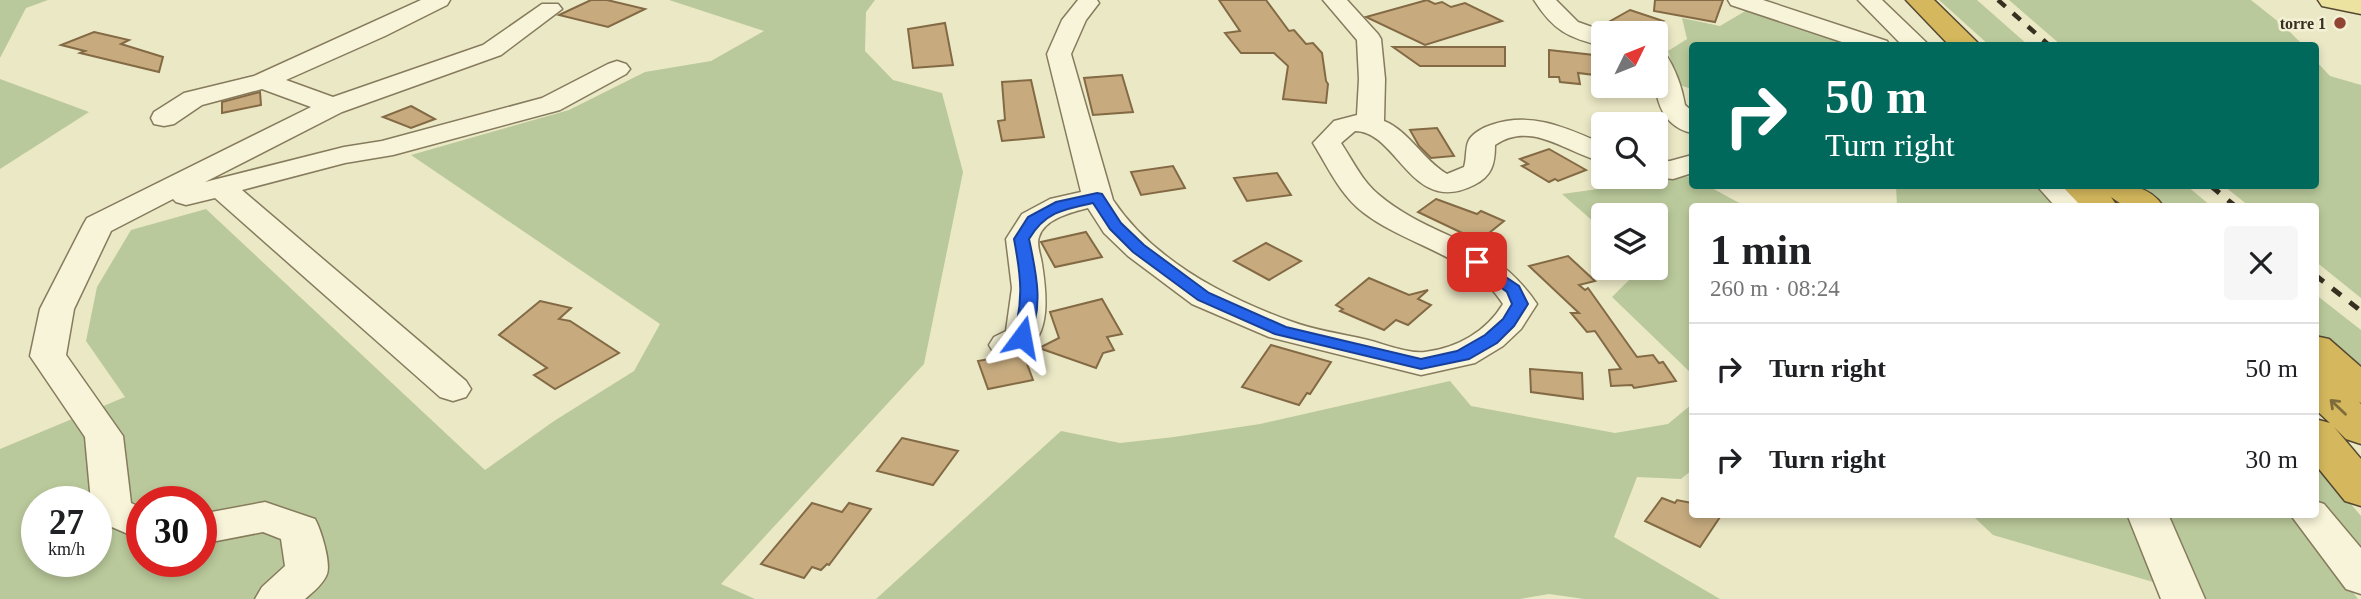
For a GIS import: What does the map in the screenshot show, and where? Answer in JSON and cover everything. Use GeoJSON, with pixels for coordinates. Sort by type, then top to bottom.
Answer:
{"type":"FeatureCollection","features":[{"type":"Feature","properties":{"kind":"highway"},"geometry":{"type":"LineString","coordinates":[[1894,0],[1938,42]]}},
{"type":"Feature","properties":{"kind":"highway"},"geometry":{"type":"LineString","coordinates":[[1919,0],[1963,42]]}},
{"type":"Feature","properties":{"kind":"highway"},"geometry":{"type":"LineString","coordinates":[[2082,189],[2097,203]]}},
{"type":"Feature","properties":{"kind":"highway"},"geometry":{"type":"LineString","coordinates":[[2113,189],[2129,203]]}},
{"type":"Feature","properties":{"kind":"highway"},"geometry":{"type":"LineString","coordinates":[[2121,189],[2142,203]]}},
{"type":"Feature","properties":{"kind":"highway"},"geometry":{"type":"LineString","coordinates":[[2319,352],[2361,389]]}},
{"type":"Feature","properties":{"kind":"highway"},"geometry":{"type":"LineString","coordinates":[[2319,388],[2361,429]]}},
{"type":"Feature","properties":{"kind":"highway"},"geometry":{"type":"LineString","coordinates":[[2319,430],[2361,471]]}},
{"type":"Feature","properties":{"kind":"highway"},"geometry":{"type":"LineString","coordinates":[[2319,438],[2361,490]]}},
{"type":"Feature","properties":{"kind":"main road"},"geometry":{"type":"LineString","coordinates":[[2331,0],[2361,6]]}},
{"type":"Feature","properties":{"kind":"street"},"geometry":{"type":"LineString","coordinates":[[164,118],[193,99],[262,81],[377,31],[439,0]]}},
{"type":"Feature","properties":{"kind":"street"},"geometry":{"type":"LineString","coordinates":[[1334,0],[1370,39],[1370,125]]}},
{"type":"Feature","properties":{"kind":"street"},"geometry":{"type":"LineString","coordinates":[[1545,0],[1556,18],[1573,30],[1591,35]]}},
{"type":"Feature","properties":{"kind":"street"},"geometry":{"type":"LineString","coordinates":[[1739,0],[1832,28],[1868,42]]}},
{"type":"Feature","properties":{"kind":"street"},"geometry":{"type":"LineString","coordinates":[[1869,0],[1913,42]]}},
{"type":"Feature","properties":{"kind":"street"},"geometry":{"type":"LineString","coordinates":[[1088,3],[1066,34],[1059,54],[1097,197],[1115,226],[1139,249],[1203,297],[1281,330],[1421,364],[1463,355],[1491,339],[1509,322],[1520,304],[1514,289],[1491,271],[1464,254],[1409,230],[1374,206],[1348,182],[1327,143],[1339,127],[1357,122],[1378,127],[1394,137],[1424,173],[1448,183],[1461,180],[1477,171],[1481,142],[1493,132],[1516,124],[1535,126],[1591,149]]}},
{"type":"Feature","properties":{"kind":"street"},"geometry":{"type":"LineString","coordinates":[[126,518],[112,511],[104,436],[48,356],[57,309],[98,225],[333,106],[492,50],[551,9]]}},
{"type":"Feature","properties":{"kind":"street"},"geometry":{"type":"LineString","coordinates":[[123,212],[344,155],[383,149],[551,104],[617,69]]}},
{"type":"Feature","properties":{"kind":"street"},"geometry":{"type":"LineString","coordinates":[[262,81],[333,106]]}},
{"type":"Feature","properties":{"kind":"street"},"geometry":{"type":"LineString","coordinates":[[1668,87],[1671,108],[1689,123]]}},
{"type":"Feature","properties":{"kind":"street"},"geometry":{"type":"LineString","coordinates":[[1668,170],[1689,164]]}},
{"type":"Feature","properties":{"kind":"street"},"geometry":{"type":"LineString","coordinates":[[220,187],[453,389]]}},
{"type":"Feature","properties":{"kind":"street"},"geometry":{"type":"LineString","coordinates":[[2055,189],[2067,203]]}},
{"type":"Feature","properties":{"kind":"street"},"geometry":{"type":"LineString","coordinates":[[1006,345],[1022,337],[1029,311],[1029,276],[1022,239],[1033,220],[1061,205],[1097,197]]}},
{"type":"Feature","properties":{"kind":"street"},"geometry":{"type":"LineString","coordinates":[[217,526],[265,517],[300,530],[307,571],[277,599]]}},
{"type":"Feature","properties":{"kind":"street"},"geometry":{"type":"LineString","coordinates":[[2149,518],[2183,599]]}},
{"type":"Feature","properties":{"kind":"street"},"geometry":{"type":"LineString","coordinates":[[2313,518],[2361,578]]}},
{"type":"Feature","properties":{"kind":"green space"},"geometry":{"type":"Polygon","coordinates":[[[0,0],[48,0],[26,8],[0,58],[0,0]]]}},
{"type":"Feature","properties":{"kind":"green space"},"geometry":{"type":"Polygon","coordinates":[[[669,0],[875,0],[866,12],[865,51],[893,80],[942,93],[963,172],[924,364],[721,584],[755,599],[0,599],[0,449],[125,397],[86,341],[97,287],[131,230],[206,209],[485,470],[554,421],[634,371],[660,324],[411,155],[569,110],[645,72],[711,61],[764,31],[669,0]]]}},
{"type":"Feature","properties":{"kind":"green space"},"geometry":{"type":"Polygon","coordinates":[[[1939,0],[1977,0],[2025,42],[1986,42],[1939,0]]]}},
{"type":"Feature","properties":{"kind":"green space"},"geometry":{"type":"Polygon","coordinates":[[[2009,0],[2251,0],[2300,42],[2058,42],[2009,0]]]}},
{"type":"Feature","properties":{"kind":"green space"},"geometry":{"type":"Polygon","coordinates":[[[1747,10],[1846,42],[1689,42],[1689,88],[1679,85],[1668,51],[1687,39],[1682,18],[1720,26],[1747,10]]]}},
{"type":"Feature","properties":{"kind":"green space"},"geometry":{"type":"Polygon","coordinates":[[[2319,64],[2330,76],[2361,85],[2361,298],[2319,264],[2319,203],[2245,203],[2228,189],[2319,189],[2319,64]]]}},
{"type":"Feature","properties":{"kind":"green space"},"geometry":{"type":"Polygon","coordinates":[[[0,79],[89,112],[0,169],[0,79]]]}},
{"type":"Feature","properties":{"kind":"green space"},"geometry":{"type":"Polygon","coordinates":[[[1689,176],[1689,189],[1714,189],[1739,203],[1689,203],[1689,371],[1612,297],[1629,280],[1668,280],[1668,203],[1591,203],[1591,219],[1562,194],[1598,189],[1668,189],[1668,179],[1689,176]]]}},
{"type":"Feature","properties":{"kind":"green space"},"geometry":{"type":"Polygon","coordinates":[[[1896,189],[2042,189],[2056,203],[1897,203],[1896,189]]]}},
{"type":"Feature","properties":{"kind":"green space"},"geometry":{"type":"Polygon","coordinates":[[[2140,189],[2191,189],[2207,203],[2159,203],[2140,189]]]}},
{"type":"Feature","properties":{"kind":"green space"},"geometry":{"type":"Polygon","coordinates":[[[2319,297],[2361,330],[2361,373],[2319,336],[2319,297]]]}},
{"type":"Feature","properties":{"kind":"green space"},"geometry":{"type":"Polygon","coordinates":[[[1450,381],[1471,406],[1615,433],[1668,424],[1689,406],[1689,472],[1681,479],[1637,477],[1614,537],[1720,599],[1584,599],[1549,594],[1520,599],[876,599],[1061,431],[1120,443],[1260,424],[1450,381]]]}},
{"type":"Feature","properties":{"kind":"green space"},"geometry":{"type":"Polygon","coordinates":[[[2319,462],[2361,516],[2361,560],[2319,509],[2319,462]]]}},
{"type":"Feature","properties":{"kind":"green space"},"geometry":{"type":"Polygon","coordinates":[[[1975,518],[2295,518],[2358,599],[2202,599],[2201,596],[1993,535],[1975,518]]]}},
{"type":"Feature","properties":{"kind":"building"},"geometry":{"type":"Polygon","coordinates":[[[591,0],[607,0],[645,9],[608,27],[559,15],[591,0]]]}},
{"type":"Feature","properties":{"kind":"building"},"geometry":{"type":"Polygon","coordinates":[[[1219,0],[1266,0],[1289,31],[1294,30],[1306,44],[1313,43],[1322,53],[1328,84],[1326,103],[1283,99],[1288,66],[1274,53],[1241,53],[1225,33],[1240,31],[1219,0]]]}},
{"type":"Feature","properties":{"kind":"building"},"geometry":{"type":"Polygon","coordinates":[[[1427,0],[1435,4],[1442,2],[1451,7],[1465,3],[1502,21],[1425,45],[1366,17],[1427,0]]]}},
{"type":"Feature","properties":{"kind":"building"},"geometry":{"type":"Polygon","coordinates":[[[1655,0],[1723,0],[1715,22],[1654,11],[1655,0]]]}},
{"type":"Feature","properties":{"kind":"building"},"geometry":{"type":"Polygon","coordinates":[[[1630,10],[1663,21],[1611,21],[1630,10]]]}},
{"type":"Feature","properties":{"kind":"building"},"geometry":{"type":"Polygon","coordinates":[[[945,23],[953,65],[913,68],[908,29],[945,23]]]}},
{"type":"Feature","properties":{"kind":"building"},"geometry":{"type":"Polygon","coordinates":[[[94,32],[129,40],[121,44],[163,57],[159,72],[80,53],[85,51],[61,45],[94,32]]]}},
{"type":"Feature","properties":{"kind":"building"},"geometry":{"type":"Polygon","coordinates":[[[1393,47],[1505,47],[1505,66],[1420,66],[1393,47]]]}},
{"type":"Feature","properties":{"kind":"building"},"geometry":{"type":"Polygon","coordinates":[[[1549,50],[1591,55],[1591,75],[1578,73],[1580,84],[1560,82],[1559,77],[1549,77],[1549,50]]]}},
{"type":"Feature","properties":{"kind":"building"},"geometry":{"type":"Polygon","coordinates":[[[1122,75],[1133,112],[1093,115],[1084,78],[1122,75]]]}},
{"type":"Feature","properties":{"kind":"building"},"geometry":{"type":"Polygon","coordinates":[[[1031,80],[1044,137],[1002,141],[998,121],[1005,120],[1002,82],[1031,80]]]}},
{"type":"Feature","properties":{"kind":"building"},"geometry":{"type":"Polygon","coordinates":[[[260,92],[261,105],[222,113],[222,102],[260,92]]]}},
{"type":"Feature","properties":{"kind":"building"},"geometry":{"type":"Polygon","coordinates":[[[411,106],[435,119],[411,128],[383,117],[411,106]]]}},
{"type":"Feature","properties":{"kind":"building"},"geometry":{"type":"Polygon","coordinates":[[[1437,128],[1454,156],[1431,158],[1419,146],[1410,130],[1437,128]]]}},
{"type":"Feature","properties":{"kind":"building"},"geometry":{"type":"Polygon","coordinates":[[[1549,149],[1586,170],[1549,182],[1522,166],[1528,164],[1520,159],[1549,149]]]}},
{"type":"Feature","properties":{"kind":"building"},"geometry":{"type":"Polygon","coordinates":[[[1173,166],[1185,188],[1141,195],[1131,172],[1173,166]]]}},
{"type":"Feature","properties":{"kind":"building"},"geometry":{"type":"Polygon","coordinates":[[[1277,173],[1291,195],[1247,201],[1234,178],[1277,173]]]}},
{"type":"Feature","properties":{"kind":"building"},"geometry":{"type":"Polygon","coordinates":[[[1436,199],[1477,214],[1481,211],[1504,221],[1479,241],[1418,212],[1436,199]]]}},
{"type":"Feature","properties":{"kind":"building"},"geometry":{"type":"Polygon","coordinates":[[[1086,232],[1102,257],[1055,267],[1041,242],[1086,232]]]}},
{"type":"Feature","properties":{"kind":"building"},"geometry":{"type":"Polygon","coordinates":[[[1266,243],[1301,261],[1269,280],[1234,261],[1266,243]]]}},
{"type":"Feature","properties":{"kind":"building"},"geometry":{"type":"Polygon","coordinates":[[[1568,256],[1595,281],[1579,285],[1585,290],[1588,288],[1637,357],[1653,355],[1659,363],[1663,362],[1676,381],[1634,388],[1632,385],[1611,386],[1609,370],[1621,369],[1595,331],[1587,332],[1571,313],[1579,313],[1529,266],[1568,256]]]}},
{"type":"Feature","properties":{"kind":"building"},"geometry":{"type":"Polygon","coordinates":[[[1369,278],[1409,295],[1428,290],[1418,299],[1431,305],[1408,325],[1396,320],[1384,330],[1340,311],[1343,309],[1336,305],[1369,278]]]}},
{"type":"Feature","properties":{"kind":"building"},"geometry":{"type":"Polygon","coordinates":[[[1102,299],[1122,334],[1107,337],[1114,350],[1103,353],[1096,368],[1039,348],[1059,338],[1050,312],[1102,299]]]}},
{"type":"Feature","properties":{"kind":"building"},"geometry":{"type":"Polygon","coordinates":[[[540,301],[571,308],[559,319],[570,321],[619,353],[555,389],[534,375],[547,368],[499,335],[540,301]]]}},
{"type":"Feature","properties":{"kind":"building"},"geometry":{"type":"Polygon","coordinates":[[[1271,345],[1331,362],[1310,394],[1307,393],[1299,405],[1242,387],[1271,345]]]}},
{"type":"Feature","properties":{"kind":"building"},"geometry":{"type":"Polygon","coordinates":[[[1023,353],[1033,380],[988,389],[978,361],[1023,353]]]}},
{"type":"Feature","properties":{"kind":"building"},"geometry":{"type":"Polygon","coordinates":[[[1530,369],[1582,373],[1583,399],[1531,392],[1530,369]]]}},
{"type":"Feature","properties":{"kind":"building"},"geometry":{"type":"Polygon","coordinates":[[[902,438],[958,451],[933,485],[877,471],[902,438]]]}},
{"type":"Feature","properties":{"kind":"building"},"geometry":{"type":"Polygon","coordinates":[[[1662,498],[1675,503],[1677,500],[1689,502],[1689,518],[1719,518],[1700,547],[1645,521],[1662,498]]]}},
{"type":"Feature","properties":{"kind":"building"},"geometry":{"type":"Polygon","coordinates":[[[812,503],[842,512],[849,503],[871,509],[829,565],[821,570],[812,567],[804,578],[761,564],[812,503]]]}},
{"type":"Feature","properties":{"kind":"railway"},"geometry":{"type":"LineString","coordinates":[[1998,0],[2045,42]]}},
{"type":"Feature","properties":{"kind":"railway"},"geometry":{"type":"LineString","coordinates":[[2215,189],[2231,203]]}},
{"type":"Feature","properties":{"kind":"railway"},"geometry":{"type":"LineString","coordinates":[[2319,278],[2361,311]]}},
{"type":"Feature","properties":{"kind":"place","name":"torre 1"},"geometry":{"type":"Point","coordinates":[2340,23]}},
{"type":"Feature","properties":{"kind":"route"},"geometry":{"type":"LineString","coordinates":[[1022,337],[1029,311],[1029,276],[1022,239],[1033,220],[1061,205],[1097,197],[1115,226],[1139,249],[1203,297],[1281,330],[1421,364],[1463,355],[1491,339],[1509,322],[1520,304],[1514,289],[1477,262]]}}]}
